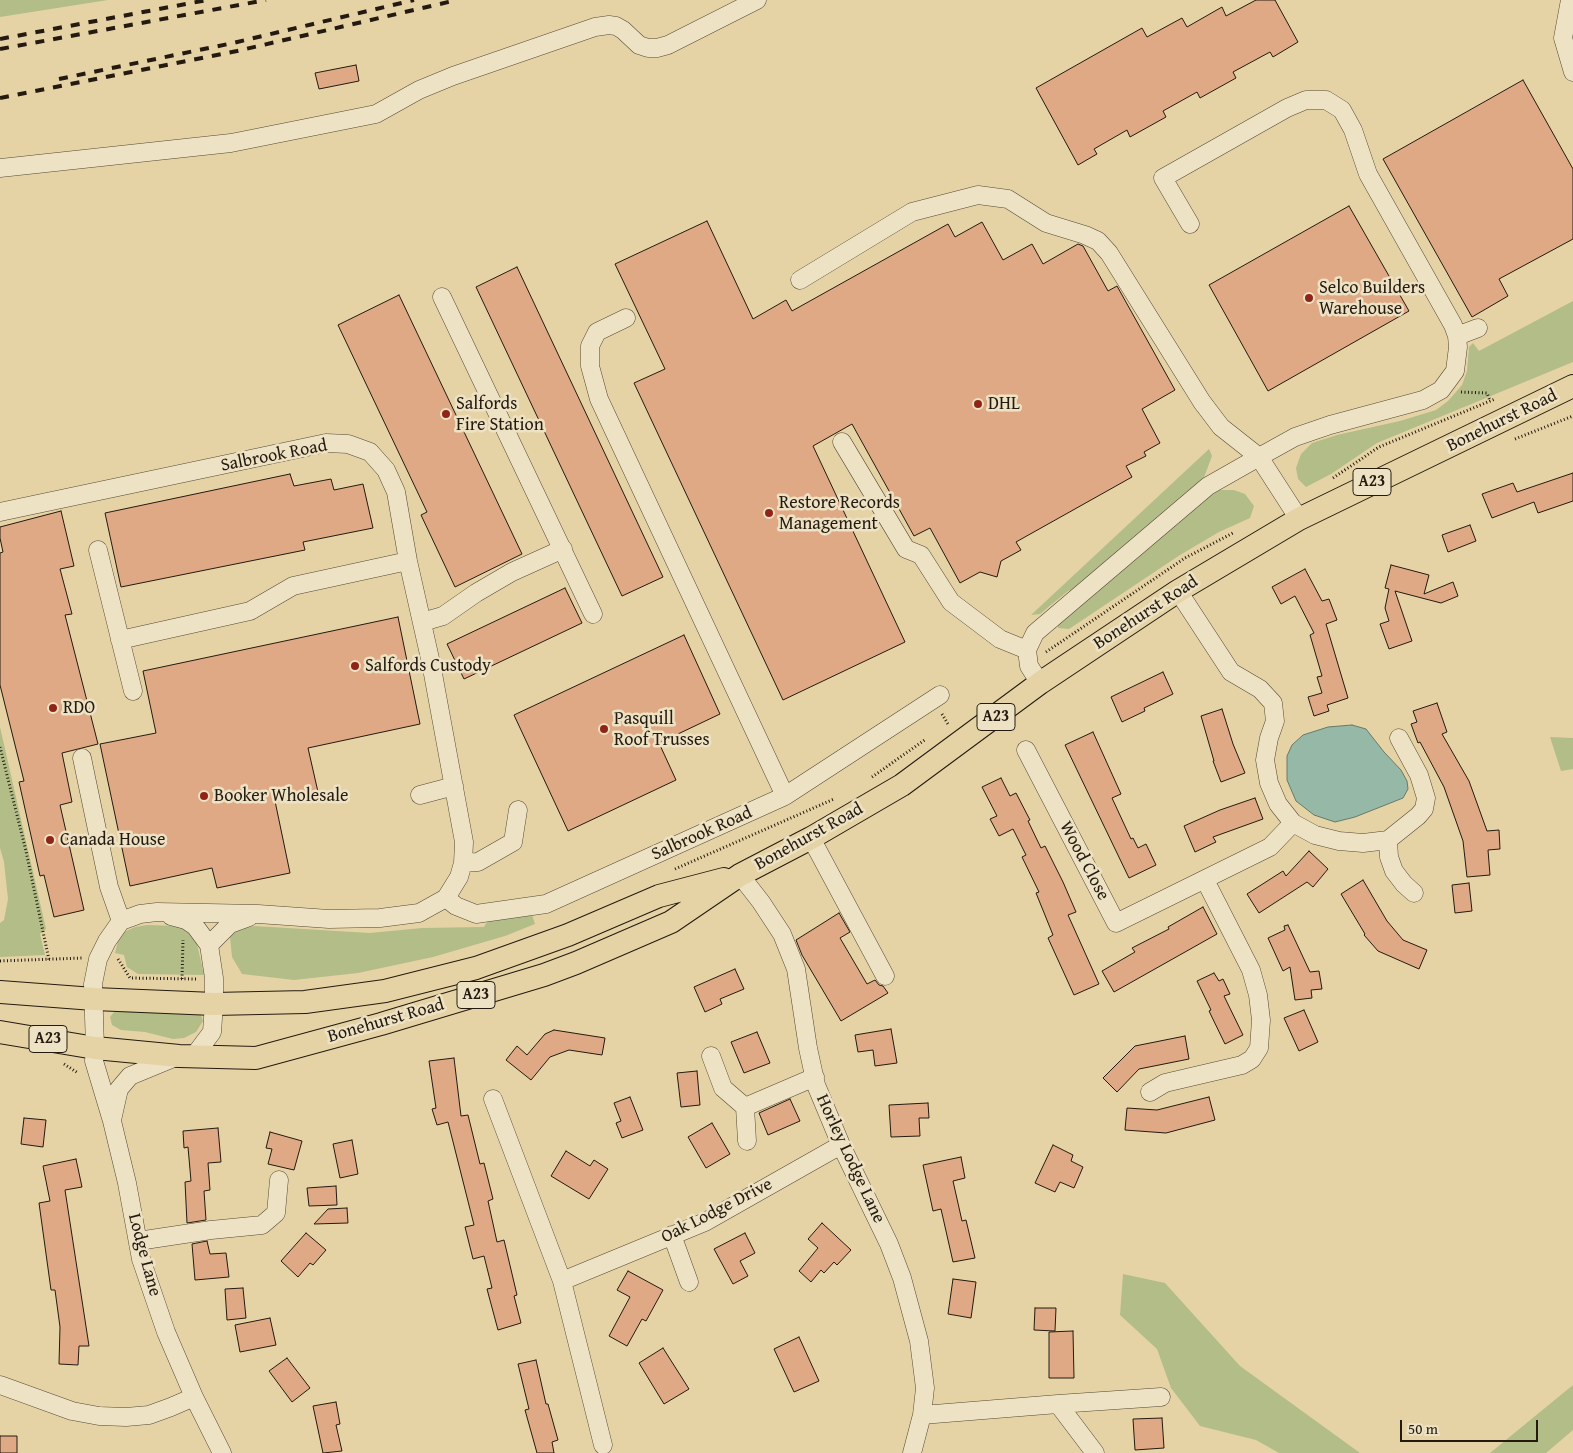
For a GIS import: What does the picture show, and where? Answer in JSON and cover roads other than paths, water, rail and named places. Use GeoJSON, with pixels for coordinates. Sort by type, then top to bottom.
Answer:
{"type":"FeatureCollection","features":[{"type":"Feature","properties":{"kind":"main road","name":"Bonehurst Road"},"geometry":{"type":"LineString","coordinates":[[96,1048],[187,1056],[256,1058],[381,1024],[544,975],[671,922],[740,875],[811,838],[902,785],[1032,666],[1178,591],[1299,519],[1573,386]]}},
{"type":"Feature","properties":{"kind":"main road","name":"Bonehurst Road"},"geometry":{"type":"LineString","coordinates":[[94,998],[214,1004],[305,1002],[385,991],[476,968],[568,935],[659,896],[740,875]]}},
{"type":"Feature","properties":{"kind":"main road","name":"A23"},"geometry":{"type":"LineString","coordinates":[[0,992],[94,998]]}},
{"type":"Feature","properties":{"kind":"main road","name":"A23"},"geometry":{"type":"LineString","coordinates":[[0,1032],[96,1048]]}},
{"type":"Feature","properties":{"kind":"street"},"geometry":{"type":"LineString","coordinates":[[0,168],[231,143],[376,114],[419,90],[453,76],[595,27],[616,26],[639,45],[657,48],[668,45],[757,0]]}},
{"type":"Feature","properties":{"kind":"street"},"geometry":{"type":"LineString","coordinates":[[1570,0],[1563,38],[1573,72]]}},
{"type":"Feature","properties":{"kind":"street"},"geometry":{"type":"LineString","coordinates":[[1032,666],[1035,633],[1208,486],[1295,437],[1330,425],[1423,400],[1441,390],[1455,371],[1458,348],[1457,336],[1453,325],[1368,174],[1353,130],[1342,110],[1326,100],[1306,100],[1287,108],[1163,178],[1190,224]]}},
{"type":"Feature","properties":{"kind":"street"},"geometry":{"type":"LineString","coordinates":[[800,280],[912,212],[978,195],[1008,199],[1046,223],[1098,241],[1109,253],[1202,402],[1221,427],[1259,457],[1299,519]]}},
{"type":"Feature","properties":{"kind":"street"},"geometry":{"type":"LineString","coordinates":[[442,297],[593,614]]}},
{"type":"Feature","properties":{"kind":"street"},"geometry":{"type":"LineString","coordinates":[[626,318],[597,332],[590,346],[590,366],[599,399],[785,796]]}},
{"type":"Feature","properties":{"kind":"street"},"geometry":{"type":"LineString","coordinates":[[1457,336],[1478,328]]}},
{"type":"Feature","properties":{"kind":"street"},"geometry":{"type":"LineString","coordinates":[[842,442],[906,549],[921,555],[951,602],[1032,666]]}},
{"type":"Feature","properties":{"kind":"street","name":"Salbrook Road"},"geometry":{"type":"LineString","coordinates":[[0,512],[326,444],[348,444],[370,452],[386,470],[396,492],[464,842],[463,863],[459,877],[446,898],[419,913],[380,918],[329,919],[258,914],[157,912],[140,914],[121,921]]}},
{"type":"Feature","properties":{"kind":"street"},"geometry":{"type":"LineString","coordinates":[[422,622],[443,616],[476,593],[512,572],[563,549]]}},
{"type":"Feature","properties":{"kind":"street"},"geometry":{"type":"LineString","coordinates":[[98,550],[133,691]]}},
{"type":"Feature","properties":{"kind":"street"},"geometry":{"type":"LineString","coordinates":[[120,640],[250,611],[292,586],[408,561]]}},
{"type":"Feature","properties":{"kind":"street"},"geometry":{"type":"LineString","coordinates":[[1178,591],[1231,672],[1260,689],[1273,703],[1275,721],[1269,738],[1265,760],[1269,783],[1278,804],[1293,823],[1315,835],[1339,841],[1363,843],[1388,840],[1418,816],[1424,808],[1426,798],[1419,775],[1399,738]]}},
{"type":"Feature","properties":{"kind":"street","name":"Salbrook Road"},"geometry":{"type":"LineString","coordinates":[[446,898],[456,906],[476,914],[546,904],[785,796],[940,695]]}},
{"type":"Feature","properties":{"kind":"street","name":"Wood Close"},"geometry":{"type":"LineString","coordinates":[[1026,750],[1116,923],[1205,880]]}},
{"type":"Feature","properties":{"kind":"street"},"geometry":{"type":"LineString","coordinates":[[82,758],[109,886],[121,921],[107,941],[98,959],[93,984],[96,1048]]}},
{"type":"Feature","properties":{"kind":"street"},"geometry":{"type":"LineString","coordinates":[[420,795],[454,786]]}},
{"type":"Feature","properties":{"kind":"street"},"geometry":{"type":"LineString","coordinates":[[463,863],[478,862],[513,842],[518,810]]}},
{"type":"Feature","properties":{"kind":"street"},"geometry":{"type":"LineString","coordinates":[[1150,1092],[1165,1083],[1242,1065],[1252,1059],[1259,1048],[1261,1020],[1258,995],[1251,970],[1205,880],[1270,846],[1293,823]]}},
{"type":"Feature","properties":{"kind":"street"},"geometry":{"type":"LineString","coordinates":[[811,838],[885,976]]}},
{"type":"Feature","properties":{"kind":"street"},"geometry":{"type":"LineString","coordinates":[[1388,840],[1389,857],[1394,871],[1414,893]]}},
{"type":"Feature","properties":{"kind":"street","name":"Horley Lodge Lane"},"geometry":{"type":"LineString","coordinates":[[740,875],[782,934],[796,968],[814,1077],[841,1146],[889,1244],[902,1278],[919,1341],[925,1388],[922,1415],[912,1453]]}},
{"type":"Feature","properties":{"kind":"street","name":"Salbrook Road"},"geometry":{"type":"LineString","coordinates":[[157,912],[186,920],[195,926],[209,945],[230,924],[258,914]]}},
{"type":"Feature","properties":{"kind":"street"},"geometry":{"type":"LineString","coordinates":[[112,1121],[118,1089],[130,1076],[187,1056],[212,1032],[214,978],[209,945]]}},
{"type":"Feature","properties":{"kind":"street","name":"Lodge Lane"},"geometry":{"type":"LineString","coordinates":[[96,1048],[94,1061],[112,1121],[141,1259],[166,1332],[194,1397],[222,1453]]}},
{"type":"Feature","properties":{"kind":"street"},"geometry":{"type":"LineString","coordinates":[[711,1056],[723,1088],[744,1107],[747,1141]]}},
{"type":"Feature","properties":{"kind":"street"},"geometry":{"type":"LineString","coordinates":[[744,1107],[814,1077]]}},
{"type":"Feature","properties":{"kind":"street"},"geometry":{"type":"LineString","coordinates":[[493,1099],[562,1281],[603,1445]]}},
{"type":"Feature","properties":{"kind":"street","name":"Oak Lodge Drive"},"geometry":{"type":"LineString","coordinates":[[562,1281],[705,1222],[841,1146]]}},
{"type":"Feature","properties":{"kind":"street"},"geometry":{"type":"LineString","coordinates":[[138,1241],[211,1230],[262,1226],[276,1213],[279,1180]]}},
{"type":"Feature","properties":{"kind":"street"},"geometry":{"type":"LineString","coordinates":[[672,1235],[689,1282]]}},
{"type":"Feature","properties":{"kind":"street"},"geometry":{"type":"LineString","coordinates":[[0,1385],[72,1411],[99,1416],[126,1417],[149,1415],[171,1408],[194,1397]]}},
{"type":"Feature","properties":{"kind":"street"},"geometry":{"type":"LineString","coordinates":[[922,1415],[1161,1397]]}},
{"type":"Feature","properties":{"kind":"street"},"geometry":{"type":"LineString","coordinates":[[1058,1404],[1095,1453]]}},
{"type":"Feature","properties":{"kind":"railway"},"geometry":{"type":"LineString","coordinates":[[0,39],[207,0]]}},
{"type":"Feature","properties":{"kind":"railway"},"geometry":{"type":"LineString","coordinates":[[0,49],[266,0]]}},
{"type":"Feature","properties":{"kind":"railway"},"geometry":{"type":"LineString","coordinates":[[59,79],[233,43],[414,0]]}},
{"type":"Feature","properties":{"kind":"railway"},"geometry":{"type":"LineString","coordinates":[[0,98],[237,51],[457,0]]}},
{"type":"Feature","properties":{"kind":"place","name":"Selco Builders Warehouse"},"geometry":{"type":"Point","coordinates":[1309,298]}},
{"type":"Feature","properties":{"kind":"place","name":"DHL"},"geometry":{"type":"Point","coordinates":[978,404]}},
{"type":"Feature","properties":{"kind":"place","name":"Salfords Fire Station"},"geometry":{"type":"Point","coordinates":[446,414]}},
{"type":"Feature","properties":{"kind":"place","name":"Restore Records Management"},"geometry":{"type":"Point","coordinates":[769,513]}},
{"type":"Feature","properties":{"kind":"place","name":"Salfords Custody"},"geometry":{"type":"Point","coordinates":[355,666]}},
{"type":"Feature","properties":{"kind":"place","name":"RDO"},"geometry":{"type":"Point","coordinates":[53,708]}},
{"type":"Feature","properties":{"kind":"place","name":"Pasquill Roof Trusses"},"geometry":{"type":"Point","coordinates":[604,729]}},
{"type":"Feature","properties":{"kind":"place","name":"Booker Wholesale"},"geometry":{"type":"Point","coordinates":[204,796]}},
{"type":"Feature","properties":{"kind":"place","name":"Canada House"},"geometry":{"type":"Point","coordinates":[50,840]}}]}
